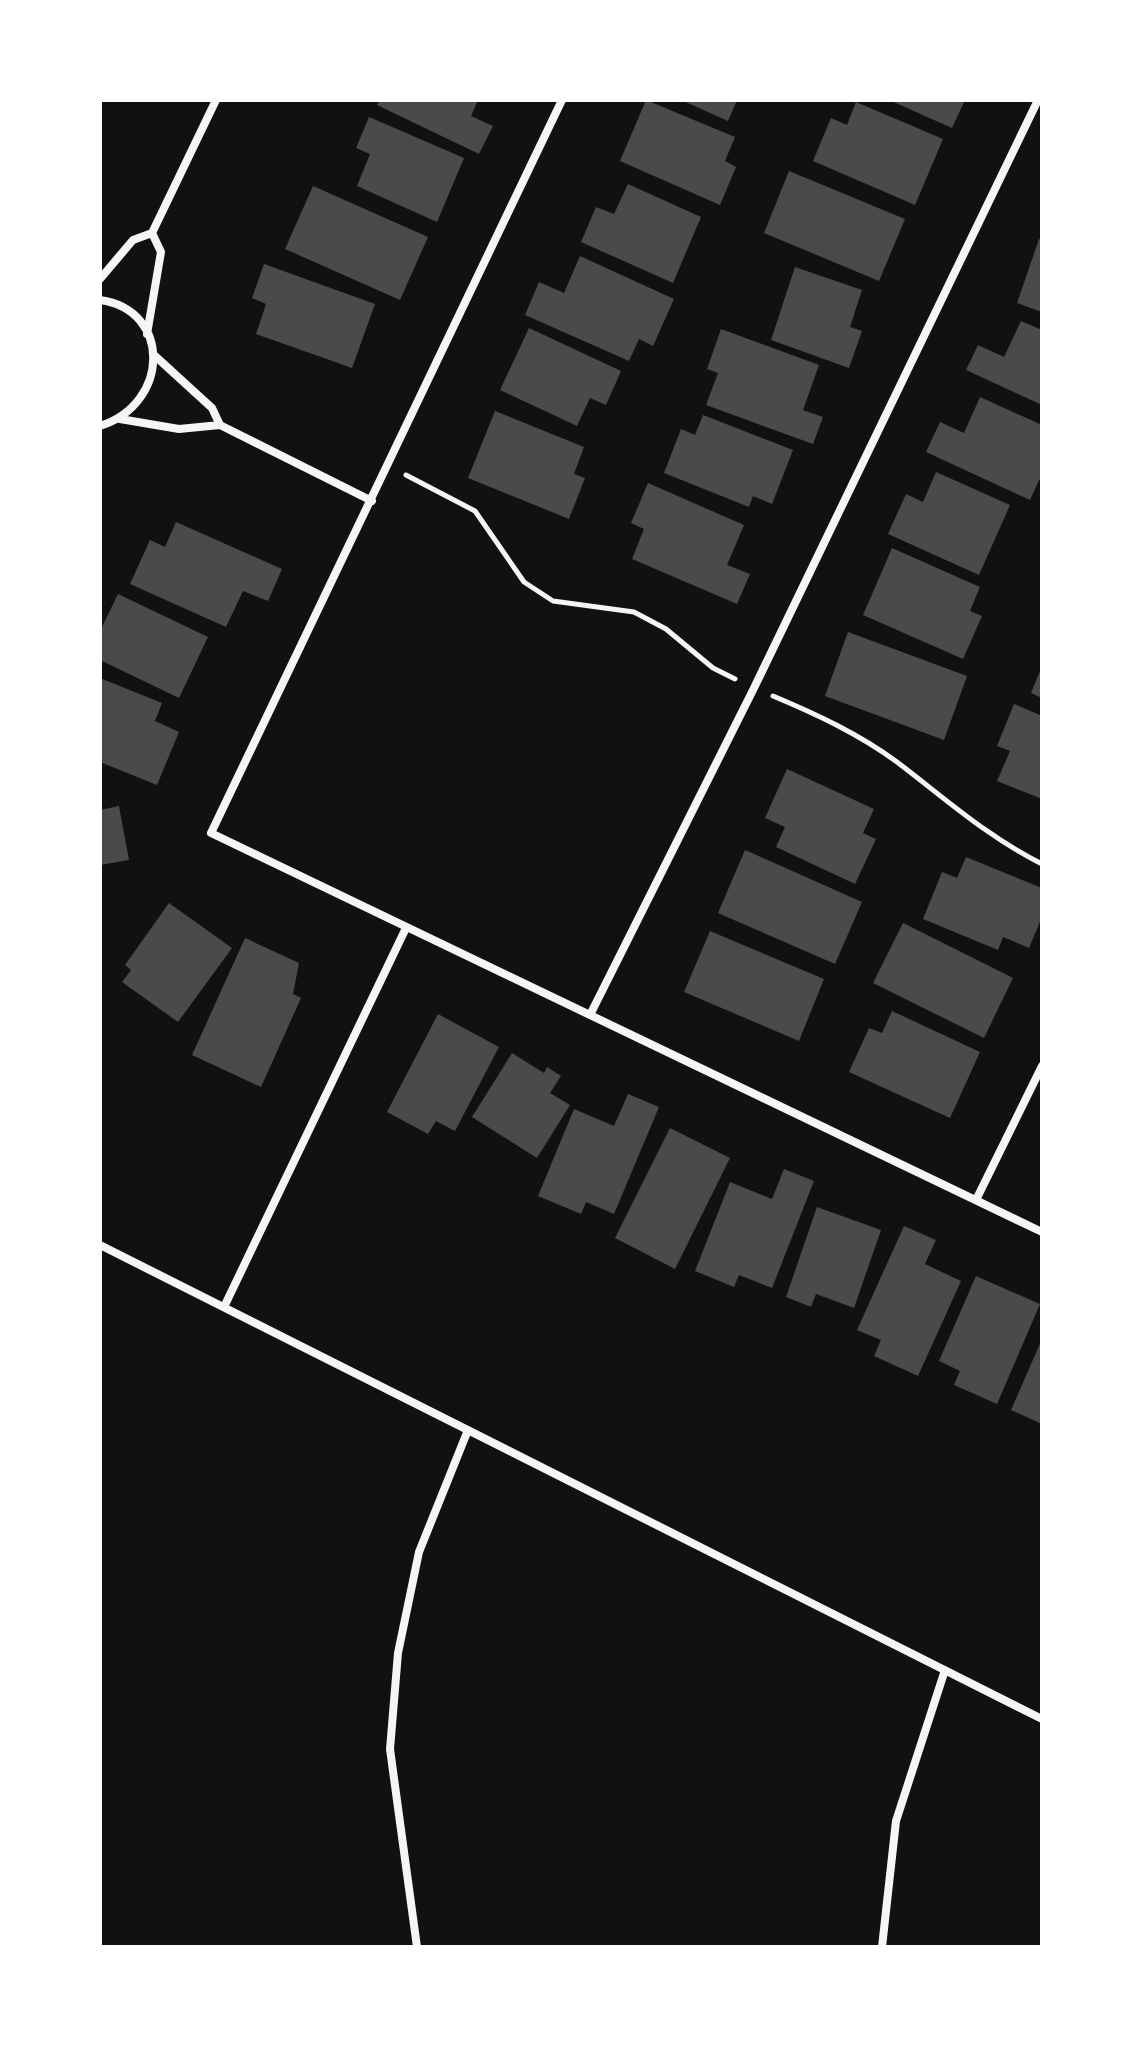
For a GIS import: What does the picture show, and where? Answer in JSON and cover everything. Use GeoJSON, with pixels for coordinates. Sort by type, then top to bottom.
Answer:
{"type":"FeatureCollection","features":[{"type":"Feature","properties":{"kind":"street"},"geometry":{"type":"LineString","coordinates":[[100,279],[133,240],[152,233],[216,100]]}},
{"type":"Feature","properties":{"kind":"street"},"geometry":{"type":"LineString","coordinates":[[562,100],[391,463],[211,833],[1042,1232]]}},
{"type":"Feature","properties":{"kind":"street"},"geometry":{"type":"LineString","coordinates":[[590,1015],[754,688],[1038,100]]}},
{"type":"Feature","properties":{"kind":"street"},"geometry":{"type":"LineString","coordinates":[[147,334],[161,252],[152,233]]}},
{"type":"Feature","properties":{"kind":"street"},"geometry":{"type":"LineString","coordinates":[[100,300],[122,308],[147,334],[154,355],[212,408],[220,425]]}},
{"type":"Feature","properties":{"kind":"street"},"geometry":{"type":"LineString","coordinates":[[100,426],[120,419],[146,393],[154,355]]}},
{"type":"Feature","properties":{"kind":"street"},"geometry":{"type":"LineString","coordinates":[[120,419],[179,429],[220,425],[372,501]]}},
{"type":"Feature","properties":{"kind":"street"},"geometry":{"type":"LineString","coordinates":[[224,1307],[406,928]]}},
{"type":"Feature","properties":{"kind":"street"},"geometry":{"type":"LineString","coordinates":[[976,1200],[1042,1066]]}},
{"type":"Feature","properties":{"kind":"street"},"geometry":{"type":"LineString","coordinates":[[100,1245],[1042,1719]]}},
{"type":"Feature","properties":{"kind":"street"},"geometry":{"type":"LineString","coordinates":[[417,1947],[390,1749],[398,1653],[419,1552],[468,1430]]}},
{"type":"Feature","properties":{"kind":"street"},"geometry":{"type":"LineString","coordinates":[[882,1947],[896,1821],[945,1670]]}},
{"type":"Feature","properties":{"kind":"path"},"geometry":{"type":"LineString","coordinates":[[391,463],[447,499],[475,511],[524,582],[553,601],[634,612],[666,629],[713,668],[834,722],[896,761],[998,842],[1042,864]]}},
{"type":"Feature","properties":{"kind":"building"},"geometry":{"type":"Polygon","coordinates":[[[380,100],[478,100],[471,116],[493,126],[479,154],[377,105],[380,100]]]}},
{"type":"Feature","properties":{"kind":"building"},"geometry":{"type":"Polygon","coordinates":[[[646,100],[735,137],[725,161],[736,167],[720,205],[620,161],[646,100]]]}},
{"type":"Feature","properties":{"kind":"building"},"geometry":{"type":"Polygon","coordinates":[[[681,100],[737,100],[728,121],[681,100]]]}},
{"type":"Feature","properties":{"kind":"building"},"geometry":{"type":"Polygon","coordinates":[[[889,100],[965,100],[952,128],[889,100]]]}},
{"type":"Feature","properties":{"kind":"building"},"geometry":{"type":"Polygon","coordinates":[[[856,102],[943,139],[915,205],[813,161],[831,118],[847,125],[856,102]]]}},
{"type":"Feature","properties":{"kind":"building"},"geometry":{"type":"Polygon","coordinates":[[[369,117],[464,158],[437,222],[357,186],[370,154],[356,148],[369,117]]]}},
{"type":"Feature","properties":{"kind":"building"},"geometry":{"type":"Polygon","coordinates":[[[789,171],[905,219],[879,281],[764,233],[789,171]]]}},
{"type":"Feature","properties":{"kind":"building"},"geometry":{"type":"Polygon","coordinates":[[[628,184],[701,217],[673,283],[581,242],[596,207],[614,214],[628,184]]]}},
{"type":"Feature","properties":{"kind":"building"},"geometry":{"type":"Polygon","coordinates":[[[313,186],[428,237],[400,300],[285,249],[313,186]]]}},
{"type":"Feature","properties":{"kind":"building"},"geometry":{"type":"Polygon","coordinates":[[[1039,239],[1042,240],[1042,312],[1017,303],[1039,239]]]}},
{"type":"Feature","properties":{"kind":"building"},"geometry":{"type":"Polygon","coordinates":[[[580,256],[674,299],[653,346],[639,339],[629,361],[525,315],[539,282],[564,293],[580,256]]]}},
{"type":"Feature","properties":{"kind":"building"},"geometry":{"type":"Polygon","coordinates":[[[264,264],[375,304],[352,368],[256,334],[266,304],[252,298],[264,264]]]}},
{"type":"Feature","properties":{"kind":"building"},"geometry":{"type":"Polygon","coordinates":[[[795,267],[862,290],[850,327],[862,331],[849,368],[771,340],[795,267]]]}},
{"type":"Feature","properties":{"kind":"building"},"geometry":{"type":"Polygon","coordinates":[[[1021,321],[1042,330],[1042,405],[966,370],[978,345],[1004,357],[1021,321]]]}},
{"type":"Feature","properties":{"kind":"building"},"geometry":{"type":"Polygon","coordinates":[[[529,328],[621,371],[606,405],[590,398],[577,426],[500,390],[529,328]]]}},
{"type":"Feature","properties":{"kind":"building"},"geometry":{"type":"Polygon","coordinates":[[[721,329],[819,365],[803,410],[823,417],[813,444],[706,405],[718,373],[707,369],[721,329]]]}},
{"type":"Feature","properties":{"kind":"building"},"geometry":{"type":"Polygon","coordinates":[[[980,397],[1042,425],[1042,481],[1039,480],[1030,500],[926,452],[940,422],[964,433],[980,397]]]}},
{"type":"Feature","properties":{"kind":"building"},"geometry":{"type":"Polygon","coordinates":[[[495,411],[584,447],[574,474],[585,478],[569,519],[468,478],[495,411]]]}},
{"type":"Feature","properties":{"kind":"building"},"geometry":{"type":"Polygon","coordinates":[[[703,415],[793,450],[772,504],[753,496],[749,507],[664,473],[681,429],[695,435],[703,415]]]}},
{"type":"Feature","properties":{"kind":"building"},"geometry":{"type":"Polygon","coordinates":[[[936,472],[1010,505],[979,575],[888,534],[906,494],[923,502],[936,472]]]}},
{"type":"Feature","properties":{"kind":"building"},"geometry":{"type":"Polygon","coordinates":[[[648,483],[744,525],[727,565],[750,574],[737,604],[632,559],[644,529],[631,523],[648,483]]]}},
{"type":"Feature","properties":{"kind":"building"},"geometry":{"type":"Polygon","coordinates":[[[176,522],[282,569],[268,601],[243,591],[226,627],[130,584],[150,540],[165,547],[176,522]]]}},
{"type":"Feature","properties":{"kind":"building"},"geometry":{"type":"Polygon","coordinates":[[[892,548],[980,587],[970,611],[982,616],[963,659],[863,615],[892,548]]]}},
{"type":"Feature","properties":{"kind":"building"},"geometry":{"type":"Polygon","coordinates":[[[118,594],[208,637],[179,698],[100,660],[100,631],[118,594]]]}},
{"type":"Feature","properties":{"kind":"building"},"geometry":{"type":"Polygon","coordinates":[[[848,632],[967,676],[944,740],[825,696],[848,632]]]}},
{"type":"Feature","properties":{"kind":"building"},"geometry":{"type":"Polygon","coordinates":[[[1042,666],[1042,698],[1031,693],[1042,666]]]}},
{"type":"Feature","properties":{"kind":"building"},"geometry":{"type":"Polygon","coordinates":[[[100,678],[162,703],[155,721],[179,732],[157,785],[100,762],[100,678]]]}},
{"type":"Feature","properties":{"kind":"building"},"geometry":{"type":"Polygon","coordinates":[[[1014,704],[1042,716],[1042,799],[997,781],[1010,751],[997,746],[1014,704]]]}},
{"type":"Feature","properties":{"kind":"building"},"geometry":{"type":"Polygon","coordinates":[[[787,769],[874,809],[863,833],[876,839],[855,884],[776,847],[785,827],[765,818],[787,769]]]}},
{"type":"Feature","properties":{"kind":"building"},"geometry":{"type":"Polygon","coordinates":[[[119,806],[129,860],[100,865],[100,810],[119,806]]]}},
{"type":"Feature","properties":{"kind":"building"},"geometry":{"type":"Polygon","coordinates":[[[745,850],[862,902],[835,964],[718,913],[745,850]]]}},
{"type":"Feature","properties":{"kind":"building"},"geometry":{"type":"Polygon","coordinates":[[[966,857],[1042,888],[1042,917],[1029,948],[1003,937],[998,950],[923,919],[942,872],[957,878],[966,857]]]}},
{"type":"Feature","properties":{"kind":"building"},"geometry":{"type":"Polygon","coordinates":[[[169,903],[232,948],[178,1022],[122,982],[131,970],[125,965],[169,903]]]}},
{"type":"Feature","properties":{"kind":"building"},"geometry":{"type":"Polygon","coordinates":[[[903,923],[1013,978],[984,1038],[873,983],[903,923]]]}},
{"type":"Feature","properties":{"kind":"building"},"geometry":{"type":"Polygon","coordinates":[[[710,931],[824,979],[799,1041],[684,992],[710,931]]]}},
{"type":"Feature","properties":{"kind":"building"},"geometry":{"type":"Polygon","coordinates":[[[245,938],[299,963],[293,994],[301,998],[261,1087],[192,1055],[245,938]]]}},
{"type":"Feature","properties":{"kind":"building"},"geometry":{"type":"Polygon","coordinates":[[[892,1011],[980,1052],[950,1118],[849,1072],[869,1028],[882,1033],[892,1011]]]}},
{"type":"Feature","properties":{"kind":"building"},"geometry":{"type":"Polygon","coordinates":[[[438,1014],[499,1047],[455,1131],[436,1121],[428,1134],[387,1112],[438,1014]]]}},
{"type":"Feature","properties":{"kind":"building"},"geometry":{"type":"Polygon","coordinates":[[[512,1053],[544,1073],[547,1067],[561,1076],[550,1093],[570,1105],[537,1158],[472,1117],[512,1053]]]}},
{"type":"Feature","properties":{"kind":"building"},"geometry":{"type":"Polygon","coordinates":[[[628,1094],[659,1107],[614,1214],[586,1202],[581,1214],[538,1196],[574,1109],[614,1126],[628,1094]]]}},
{"type":"Feature","properties":{"kind":"building"},"geometry":{"type":"Polygon","coordinates":[[[670,1128],[730,1158],[675,1269],[615,1238],[670,1128]]]}},
{"type":"Feature","properties":{"kind":"building"},"geometry":{"type":"Polygon","coordinates":[[[784,1169],[814,1181],[772,1288],[739,1275],[734,1287],[695,1271],[730,1182],[772,1199],[784,1169]]]}},
{"type":"Feature","properties":{"kind":"building"},"geometry":{"type":"Polygon","coordinates":[[[817,1207],[881,1230],[854,1308],[816,1294],[811,1307],[786,1297],[817,1207]]]}},
{"type":"Feature","properties":{"kind":"building"},"geometry":{"type":"Polygon","coordinates":[[[904,1226],[936,1240],[925,1264],[961,1281],[918,1376],[874,1356],[881,1340],[857,1330],[904,1226]]]}},
{"type":"Feature","properties":{"kind":"building"},"geometry":{"type":"Polygon","coordinates":[[[976,1276],[1040,1304],[997,1404],[954,1385],[960,1371],[939,1361],[976,1276]]]}},
{"type":"Feature","properties":{"kind":"building"},"geometry":{"type":"Polygon","coordinates":[[[1042,1339],[1042,1424],[1011,1410],[1042,1339]]]}}]}
